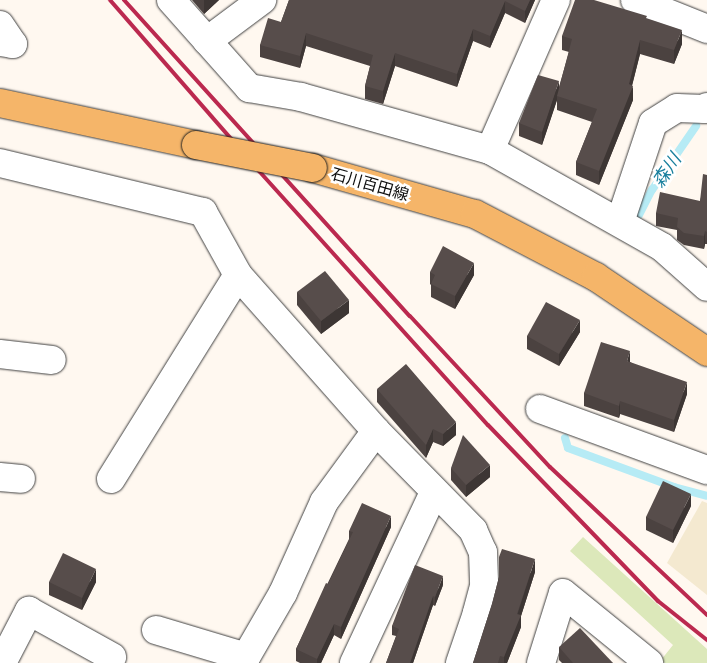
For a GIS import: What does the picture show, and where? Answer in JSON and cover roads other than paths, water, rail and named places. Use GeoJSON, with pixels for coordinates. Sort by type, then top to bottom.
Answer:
{"type":"FeatureCollection","features":[{"type":"Feature","properties":{"kind":"main road","name":"石川百田線"},"geometry":{"type":"LineString","coordinates":[[0,103],[313,168],[475,214],[596,278],[707,352]]}},
{"type":"Feature","properties":{"kind":"street"},"geometry":{"type":"LineString","coordinates":[[171,0],[249,88],[302,97],[490,150],[662,247],[707,287]]}},
{"type":"Feature","properties":{"kind":"street"},"geometry":{"type":"LineString","coordinates":[[207,41],[262,0]]}},
{"type":"Feature","properties":{"kind":"street"},"geometry":{"type":"LineString","coordinates":[[490,150],[556,0]]}},
{"type":"Feature","properties":{"kind":"street"},"geometry":{"type":"LineString","coordinates":[[635,0],[707,29]]}},
{"type":"Feature","properties":{"kind":"street"},"geometry":{"type":"LineString","coordinates":[[0,25],[13,44],[0,42]]}},
{"type":"Feature","properties":{"kind":"street"},"geometry":{"type":"LineString","coordinates":[[620,222],[653,123],[676,108],[705,109],[707,107]]}},
{"type":"Feature","properties":{"kind":"street"},"geometry":{"type":"LineString","coordinates":[[0,164],[203,212],[238,275],[376,431],[473,530],[483,552],[484,586],[460,663]]}},
{"type":"Feature","properties":{"kind":"street"},"geometry":{"type":"LineString","coordinates":[[110,479],[238,275]]}},
{"type":"Feature","properties":{"kind":"street"},"geometry":{"type":"LineString","coordinates":[[0,354],[52,360]]}},
{"type":"Feature","properties":{"kind":"street"},"geometry":{"type":"LineString","coordinates":[[540,409],[707,470]]}},
{"type":"Feature","properties":{"kind":"street"},"geometry":{"type":"LineString","coordinates":[[156,630],[246,657],[283,593],[324,502],[376,431]]}},
{"type":"Feature","properties":{"kind":"street"},"geometry":{"type":"LineString","coordinates":[[354,663],[434,492]]}},
{"type":"Feature","properties":{"kind":"street"},"geometry":{"type":"LineString","coordinates":[[541,663],[562,594],[649,663]]}},
{"type":"Feature","properties":{"kind":"street"},"geometry":{"type":"LineString","coordinates":[[2,663],[29,611],[112,657]]}},
{"type":"Feature","properties":{"kind":"waterway","name":"森川"},"geometry":{"type":"LineString","coordinates":[[639,215],[652,190],[696,126]]}},
{"type":"Feature","properties":{"kind":"waterway"},"geometry":{"type":"LineString","coordinates":[[565,438],[568,448],[674,487],[707,496]]}},
{"type":"Feature","properties":{"kind":"railway"},"geometry":{"type":"LineString","coordinates":[[110,0],[259,171],[488,425],[658,601],[707,640]]}},
{"type":"Feature","properties":{"kind":"railway"},"geometry":{"type":"LineString","coordinates":[[124,0],[410,316],[550,467],[707,615]]}}]}
